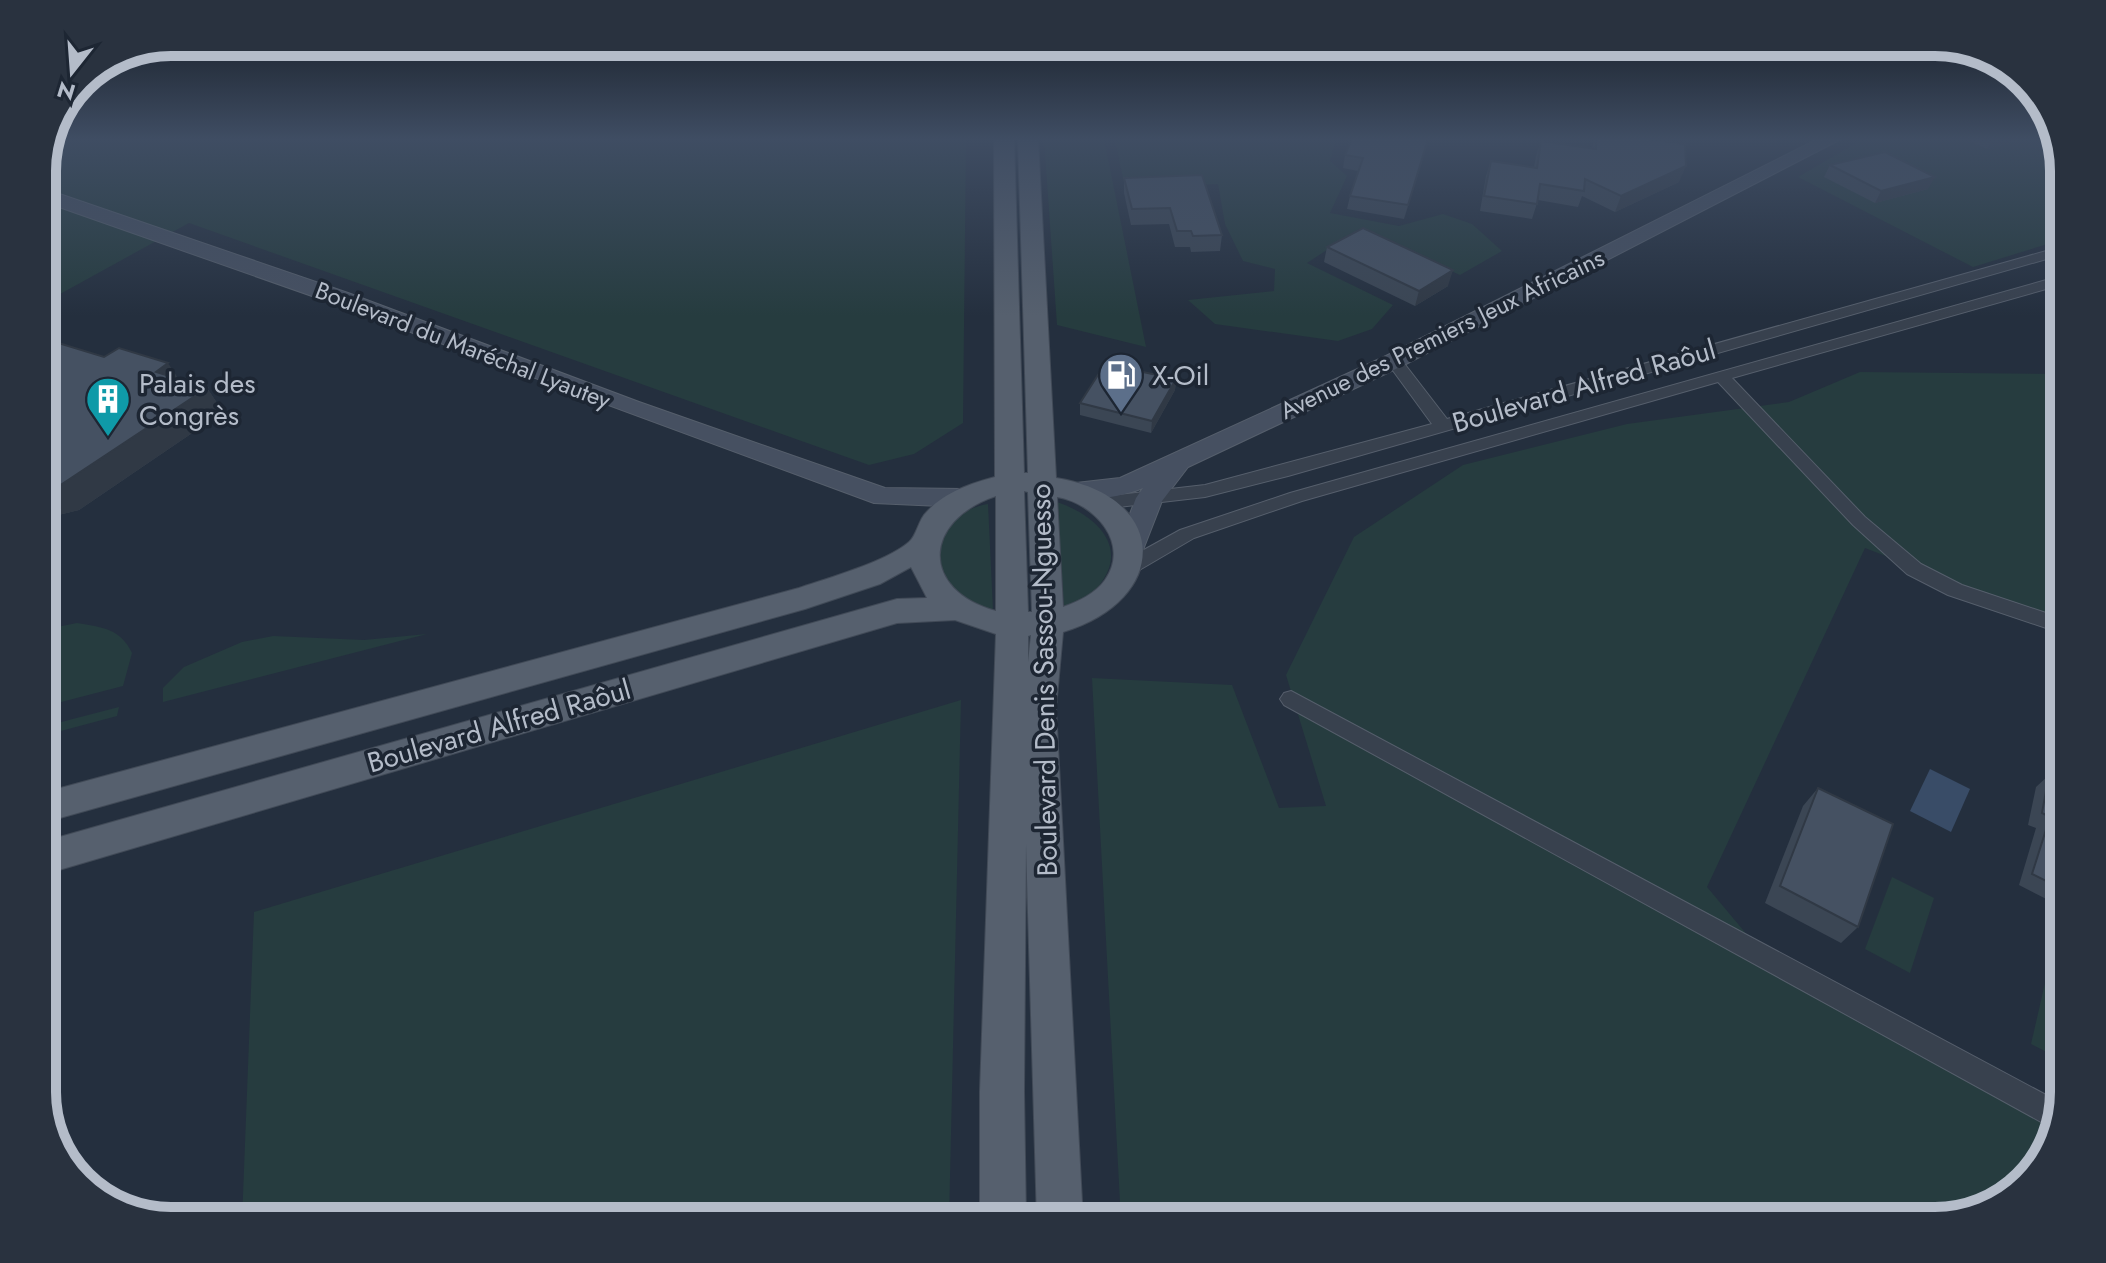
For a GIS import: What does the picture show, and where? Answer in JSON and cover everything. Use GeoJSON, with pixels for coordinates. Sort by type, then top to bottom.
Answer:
{"type":"FeatureCollection","features":[{"type":"Feature","properties":{"kind":"main road","name":"Boulevard Denis Sassou-Nguesso"},"geometry":{"type":"LineString","coordinates":[[1008,198],[1025,483],[1048,624],[1039,708],[1059,1207]]}},
{"type":"Feature","properties":{"kind":"main road","name":"Boulevard Denis Sassou-Nguesso"},"geometry":{"type":"LineString","coordinates":[[1003,1207],[1002,1091],[1012,625],[1025,483],[1027,198]]}},
{"type":"Feature","properties":{"kind":"main road"},"geometry":{"type":"LineString","coordinates":[[927,539],[925,569],[937,590],[958,608],[983,619],[1012,625],[1048,624],[1077,617],[1101,603],[1119,586],[1130,557],[1121,524],[1088,496],[1025,483],[963,498]]}},
{"type":"Feature","properties":{"kind":"main road","name":"Boulevard Alfred Raôul"},"geometry":{"type":"LineString","coordinates":[[56,804],[805,598],[869,576],[927,539],[943,512],[963,498]]}},
{"type":"Feature","properties":{"kind":"main road","name":"Boulevard Alfred Raôul"},"geometry":{"type":"LineString","coordinates":[[56,855],[897,611],[958,608]]}},
{"type":"Feature","properties":{"kind":"street","name":"Avenue des Premiers Jeux Africains"},"geometry":{"type":"LineString","coordinates":[[1088,496],[1124,486],[1394,361],[1716,198]]}},
{"type":"Feature","properties":{"kind":"street","name":"Boulevard du Maréchal Lyautey"},"geometry":{"type":"LineString","coordinates":[[56,199],[340,298],[630,407],[883,497],[963,498]]}},
{"type":"Feature","properties":{"kind":"street","name":"Boulevard Alfred Raôul"},"geometry":{"type":"LineString","coordinates":[[1088,496],[1149,498],[1205,491],[2050,254]]}},
{"type":"Feature","properties":{"kind":"street","name":"Boulevard Alfred Raôul"},"geometry":{"type":"LineString","coordinates":[[1130,557],[1296,497],[2050,283]]}},
{"type":"Feature","properties":{"kind":"street"},"geometry":{"type":"LineString","coordinates":[[1394,361],[1443,426]]}},
{"type":"Feature","properties":{"kind":"street"},"geometry":{"type":"LineString","coordinates":[[1723,378],[1859,521],[1914,569],[1955,590],[2050,622]]}},
{"type":"Feature","properties":{"kind":"street","name":"Avenue des Premiers Jeux Africains"},"geometry":{"type":"LineString","coordinates":[[1130,557],[1149,498],[1180,461]]}},
{"type":"Feature","properties":{"kind":"street","name":"Boulevard du Maréchal Lyautey"},"geometry":{"type":"LineString","coordinates":[[883,497],[927,539]]}},
{"type":"Feature","properties":{"kind":"street"},"geometry":{"type":"LineString","coordinates":[[1291,699],[2048,1111]]}},
{"type":"Feature","properties":{"kind":"green space"},"geometry":{"type":"Polygon","coordinates":[[[56,198],[965,198],[963,423],[914,454],[869,465],[189,223],[56,296],[56,198]]]}},
{"type":"Feature","properties":{"kind":"green space"},"geometry":{"type":"Polygon","coordinates":[[[1048,198],[1116,198],[1146,347],[1057,325],[1048,198]]]}},
{"type":"Feature","properties":{"kind":"green space"},"geometry":{"type":"Polygon","coordinates":[[[1220,198],[1337,198],[1330,213],[1399,226],[1443,214],[1472,224],[1502,251],[1460,275],[1359,229],[1307,263],[1393,305],[1372,329],[1338,341],[1215,324],[1188,300],[1274,291],[1275,269],[1243,261],[1225,224],[1220,198]]]}},
{"type":"Feature","properties":{"kind":"green space"},"geometry":{"type":"Polygon","coordinates":[[[1839,198],[2050,198],[2050,243],[1973,267],[1839,198]]]}},
{"type":"Feature","properties":{"kind":"green space"},"geometry":{"type":"Polygon","coordinates":[[[1860,372],[2050,374],[2050,620],[1865,548],[1707,887],[1759,949],[2039,1098],[2046,1122],[2026,1162],[1992,1192],[1965,1203],[1935,1207],[1120,1207],[1092,678],[1232,685],[1279,808],[1326,806],[1286,675],[1354,537],[1463,465],[1627,424],[1789,402],[1860,372]]]}},
{"type":"Feature","properties":{"kind":"green space"},"geometry":{"type":"Polygon","coordinates":[[[1057,502],[1093,521],[1102,531],[1111,553],[1110,566],[1090,597],[1064,608],[1057,502]]]}},
{"type":"Feature","properties":{"kind":"green space"},"geometry":{"type":"Polygon","coordinates":[[[988,504],[993,610],[971,603],[954,591],[944,576],[940,558],[942,540],[950,524],[966,512],[988,504]]]}},
{"type":"Feature","properties":{"kind":"green space"},"geometry":{"type":"Polygon","coordinates":[[[77,623],[95,626],[110,630],[122,639],[132,653],[123,686],[56,703],[56,627],[77,623]]]}},
{"type":"Feature","properties":{"kind":"green space"},"geometry":{"type":"Polygon","coordinates":[[[427,634],[163,702],[163,688],[184,667],[242,642],[273,636],[364,640],[427,634]]]}},
{"type":"Feature","properties":{"kind":"green space"},"geometry":{"type":"Polygon","coordinates":[[[961,700],[949,1207],[243,1207],[254,912],[961,700]]]}},
{"type":"Feature","properties":{"kind":"green space"},"geometry":{"type":"Polygon","coordinates":[[[119,707],[117,716],[56,732],[56,723],[119,707]]]}},
{"type":"Feature","properties":{"kind":"green space"},"geometry":{"type":"Polygon","coordinates":[[[1892,877],[1934,898],[1910,973],[1865,949],[1892,877]]]}},
{"type":"Feature","properties":{"kind":"green space"},"geometry":{"type":"Polygon","coordinates":[[[2050,961],[2050,1054],[2031,1044],[2050,961]]]}},
{"type":"Feature","properties":{"kind":"water"},"geometry":{"type":"Polygon","coordinates":[[[1930,769],[1970,789],[1951,832],[1910,811],[1930,769]]]}},
{"type":"Feature","properties":{"kind":"building"},"geometry":{"type":"Polygon","coordinates":[[[1129,198],[1210,198],[1222,235],[1193,236],[1191,231],[1177,231],[1170,208],[1132,209],[1129,198]]]}},
{"type":"Feature","properties":{"kind":"building"},"geometry":{"type":"Polygon","coordinates":[[[1363,198],[1410,198],[1408,205],[1363,198]]]}},
{"type":"Feature","properties":{"kind":"building"},"geometry":{"type":"Polygon","coordinates":[[[1497,198],[1538,198],[1537,204],[1497,198]]]}},
{"type":"Feature","properties":{"kind":"building"},"geometry":{"type":"Polygon","coordinates":[[[1363,228],[1453,270],[1419,291],[1327,247],[1363,228]]]}},
{"type":"Feature","properties":{"kind":"building"},"geometry":{"type":"Polygon","coordinates":[[[56,342],[104,357],[119,348],[168,363],[156,372],[207,388],[56,487],[56,395],[59,393],[56,392],[56,342]]]}},
{"type":"Feature","properties":{"kind":"building"},"geometry":{"type":"Polygon","coordinates":[[[1105,364],[1176,379],[1152,421],[1080,403],[1105,364]]]}},
{"type":"Feature","properties":{"kind":"building"},"geometry":{"type":"Polygon","coordinates":[[[2049,775],[2050,817],[2042,813],[2049,775]]]}},
{"type":"Feature","properties":{"kind":"building"},"geometry":{"type":"Polygon","coordinates":[[[1818,788],[1893,824],[1858,927],[1780,886],[1818,788]]]}},
{"type":"Feature","properties":{"kind":"building"},"geometry":{"type":"Polygon","coordinates":[[[2050,817],[2050,883],[2032,874],[2050,817]]]}},
{"type":"Feature","properties":{"kind":"place","name":"X-Oil"},"geometry":{"type":"Point","coordinates":[1121,414]}},
{"type":"Feature","properties":{"kind":"place","name":"Palais des Congrès"},"geometry":{"type":"Point","coordinates":[108,438]}}]}
